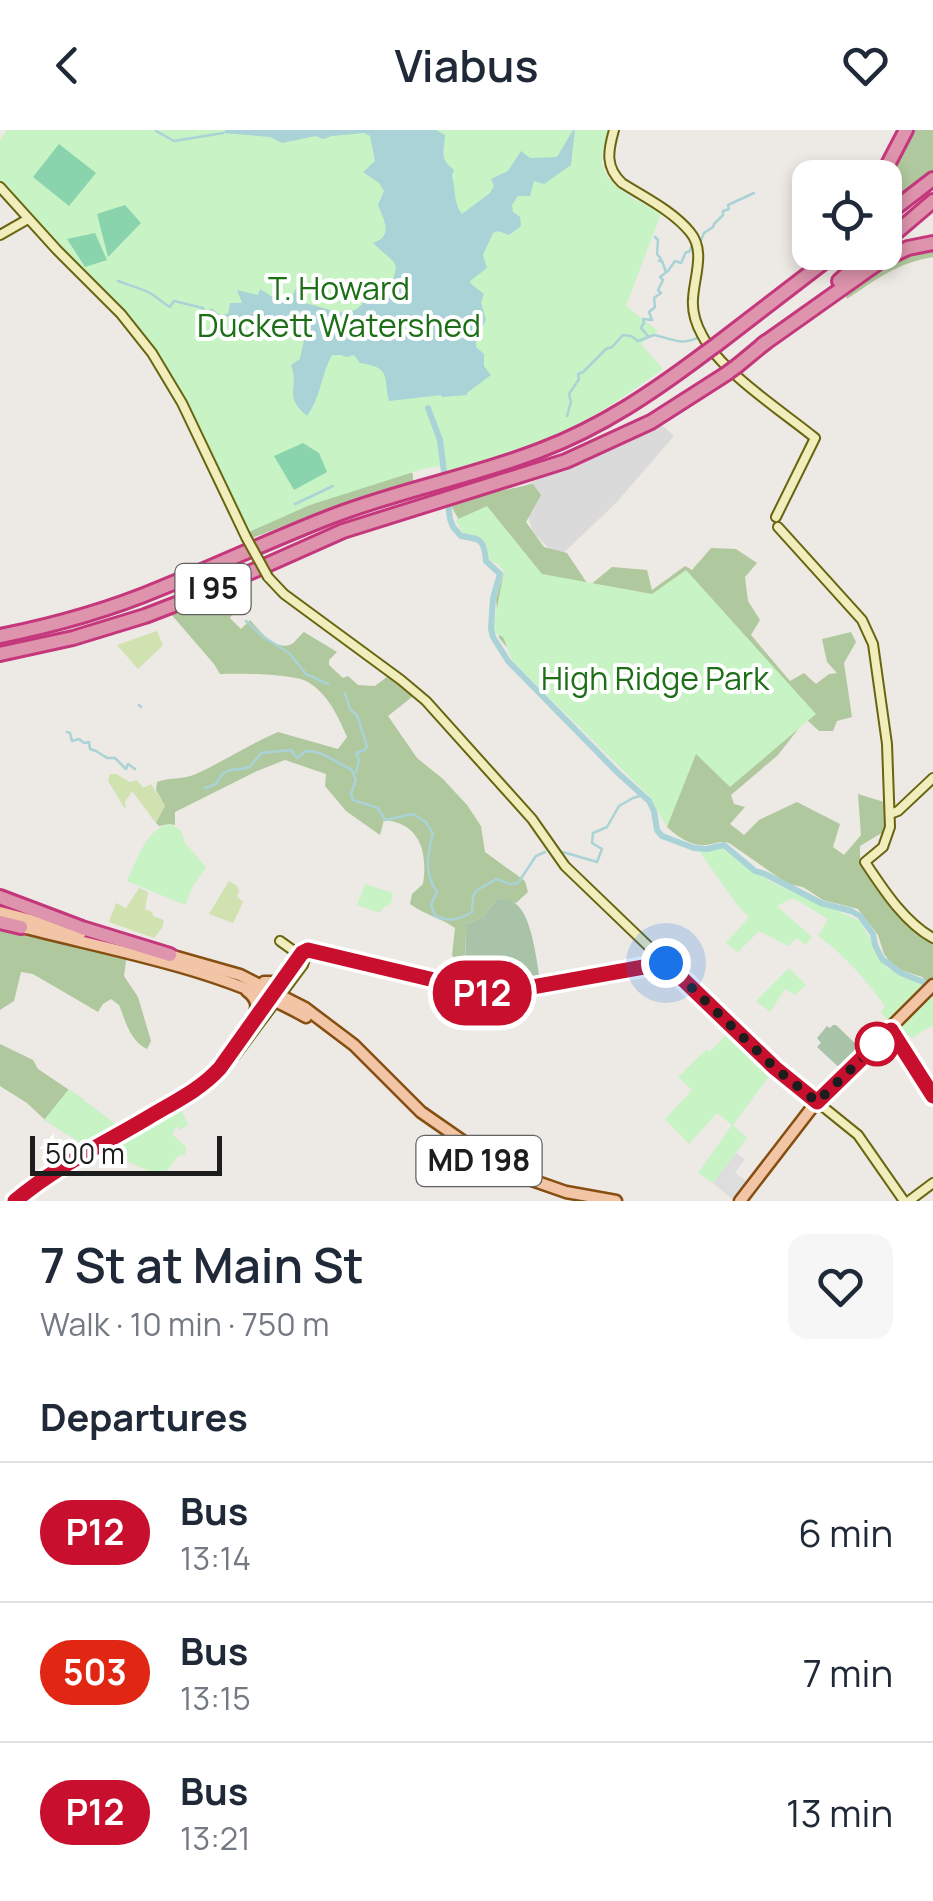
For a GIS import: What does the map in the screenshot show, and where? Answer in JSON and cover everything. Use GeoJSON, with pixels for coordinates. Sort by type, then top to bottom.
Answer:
{"type":"FeatureCollection","features":[{"type":"Feature","properties":{"kind":"highway"},"geometry":{"type":"LineString","coordinates":[[890,160],[906,130]]}},
{"type":"Feature","properties":{"kind":"highway"},"geometry":{"type":"LineString","coordinates":[[902,203],[933,179]]}},
{"type":"Feature","properties":{"kind":"highway"},"geometry":{"type":"LineString","coordinates":[[902,227],[933,201]]}},
{"type":"Feature","properties":{"kind":"highway"},"geometry":{"type":"LineString","coordinates":[[762,345],[882,260],[908,248],[933,244]]}},
{"type":"Feature","properties":{"kind":"highway"},"geometry":{"type":"LineString","coordinates":[[757,313],[807,270]]}},
{"type":"Feature","properties":{"kind":"highway","name":"I 95"},"geometry":{"type":"LineString","coordinates":[[0,636],[115,606],[313,523],[538,452],[604,422],[649,394],[813,270]]}},
{"type":"Feature","properties":{"kind":"highway","name":"I 95"},"geometry":{"type":"LineString","coordinates":[[0,657],[95,632],[197,596],[344,531],[566,461],[613,441],[675,408],[731,370],[851,270]]}},
{"type":"Feature","properties":{"kind":"highway"},"geometry":{"type":"LineString","coordinates":[[0,898],[170,955]]}},
{"type":"Feature","properties":{"kind":"highway"},"geometry":{"type":"LineString","coordinates":[[0,921],[21,926]]}},
{"type":"Feature","properties":{"kind":"main road","name":"MD 198"},"geometry":{"type":"LineString","coordinates":[[0,912],[228,970],[276,996],[342,1042],[406,1103],[506,1171],[568,1197],[616,1201]]}},
{"type":"Feature","properties":{"kind":"main road","name":"MD 198"},"geometry":{"type":"LineString","coordinates":[[21,926],[292,1001],[343,1036],[406,1103]]}},
{"type":"Feature","properties":{"kind":"main road"},"geometry":{"type":"LineString","coordinates":[[228,970],[270,983],[294,972]]}},
{"type":"Feature","properties":{"kind":"main road"},"geometry":{"type":"LineString","coordinates":[[292,1001],[289,989],[294,972]]}},
{"type":"Feature","properties":{"kind":"main road"},"geometry":{"type":"LineString","coordinates":[[214,977],[253,996],[257,1007],[252,1024]]}},
{"type":"Feature","properties":{"kind":"main road"},"geometry":{"type":"LineString","coordinates":[[740,1201],[817,1102],[932,989]]}},
{"type":"Feature","properties":{"kind":"street"},"geometry":{"type":"LineString","coordinates":[[614,130],[608,158],[614,175],[694,237],[698,253],[693,308],[708,345],[753,389],[815,438],[790,487],[781,522],[870,634],[886,733],[890,832],[877,853],[865,862],[912,922],[933,938]]}},
{"type":"Feature","properties":{"kind":"street"},"geometry":{"type":"LineString","coordinates":[[0,187],[121,314],[152,353],[182,403],[268,577],[284,594],[426,701],[525,811],[566,866],[775,1068],[862,1139],[906,1201],[933,1183]]}},
{"type":"Feature","properties":{"kind":"street"},"geometry":{"type":"LineString","coordinates":[[0,235],[28,218]]}},
{"type":"Feature","properties":{"kind":"street"},"geometry":{"type":"LineString","coordinates":[[890,814],[933,778]]}},
{"type":"Feature","properties":{"kind":"street"},"geometry":{"type":"LineString","coordinates":[[280,941],[294,951],[294,972]]}},
{"type":"Feature","properties":{"kind":"street"},"geometry":{"type":"LineString","coordinates":[[17,1201],[58,1172],[206,1086],[233,1059],[308,950],[493,994],[666,963]]}},
{"type":"Feature","properties":{"kind":"street"},"geometry":{"type":"LineString","coordinates":[[294,972],[314,956],[326,954]]}},
{"type":"Feature","properties":{"kind":"street"},"geometry":{"type":"LineString","coordinates":[[17,1201],[52,1172],[200,1086],[220,1068],[276,996]]}},
{"type":"Feature","properties":{"kind":"street"},"geometry":{"type":"LineString","coordinates":[[890,1029],[933,1096]]}},
{"type":"Feature","properties":{"kind":"shaded area"},"geometry":{"type":"Polygon","coordinates":[[[662,425],[674,436],[615,504],[558,558],[533,532],[519,488],[662,425]]]}},
{"type":"Feature","properties":{"kind":"shaded area"},"geometry":{"type":"Polygon","coordinates":[[[736,1153],[745,1159],[735,1173],[749,1183],[735,1201],[713,1183],[736,1153]]]}},
{"type":"Feature","properties":{"kind":"green space","name":"T. Howard Duckett Watershed"},"geometry":{"type":"Polygon","coordinates":[[[7,130],[609,130],[602,158],[605,171],[626,193],[661,214],[626,306],[658,331],[641,344],[663,369],[589,418],[534,444],[444,475],[440,466],[423,469],[310,505],[249,532],[180,389],[159,355],[132,319],[52,241],[0,182],[0,140],[7,130]]]}},
{"type":"Feature","properties":{"kind":"green space"},"geometry":{"type":"Polygon","coordinates":[[[910,130],[933,130],[933,172],[902,195],[902,160],[894,160],[910,130]]]}},
{"type":"Feature","properties":{"kind":"green space"},"geometry":{"type":"Polygon","coordinates":[[[59,144],[96,173],[69,206],[33,177],[59,144]]]}},
{"type":"Feature","properties":{"kind":"green space"},"geometry":{"type":"Polygon","coordinates":[[[125,205],[141,223],[108,257],[97,214],[125,205]]]}},
{"type":"Feature","properties":{"kind":"green space"},"geometry":{"type":"Polygon","coordinates":[[[95,233],[107,260],[85,267],[67,239],[95,233]]]}},
{"type":"Feature","properties":{"kind":"green space"},"geometry":{"type":"Polygon","coordinates":[[[933,248],[933,257],[902,267],[902,257],[933,248]]]}},
{"type":"Feature","properties":{"kind":"green space"},"geometry":{"type":"Polygon","coordinates":[[[879,270],[894,270],[847,299],[845,293],[879,270]]]}},
{"type":"Feature","properties":{"kind":"green space"},"geometry":{"type":"Polygon","coordinates":[[[303,443],[319,453],[327,472],[294,490],[274,456],[303,443]]]}},
{"type":"Feature","properties":{"kind":"green space"},"geometry":{"type":"Polygon","coordinates":[[[407,469],[413,474],[413,484],[341,504],[252,538],[248,532],[336,489],[407,469]]]}},
{"type":"Feature","properties":{"kind":"green space","name":"High Ridge Park"},"geometry":{"type":"Polygon","coordinates":[[[533,484],[541,495],[526,522],[544,547],[567,553],[589,586],[612,567],[647,570],[652,590],[685,566],[692,570],[711,548],[736,549],[757,563],[745,577],[748,601],[760,620],[751,635],[790,681],[804,673],[816,684],[837,673],[827,662],[822,639],[851,632],[856,642],[844,663],[852,717],[837,721],[833,731],[819,731],[806,719],[778,755],[731,795],[734,804],[745,807],[730,824],[744,835],[759,820],[797,802],[840,824],[833,847],[844,855],[861,835],[858,794],[884,802],[885,831],[860,846],[860,864],[865,862],[884,890],[933,938],[933,987],[922,977],[892,964],[878,935],[858,909],[823,900],[803,887],[788,884],[729,843],[699,845],[675,834],[667,827],[658,803],[548,695],[499,638],[496,598],[505,569],[478,532],[465,531],[450,504],[533,484]]]}},
{"type":"Feature","properties":{"kind":"green space","name":"High Ridge Park"},"geometry":{"type":"Polygon","coordinates":[[[487,506],[542,574],[652,594],[686,570],[816,714],[730,787],[696,754],[667,827],[650,797],[513,662],[503,637],[495,633],[504,572],[490,560],[483,541],[471,534],[464,535],[456,520],[487,506]]]}},
{"type":"Feature","properties":{"kind":"green space"},"geometry":{"type":"Polygon","coordinates":[[[243,586],[246,593],[230,618],[241,629],[250,620],[268,639],[286,646],[304,632],[337,652],[329,665],[343,678],[348,676],[358,685],[375,686],[392,673],[417,693],[388,716],[417,758],[467,805],[481,826],[485,852],[525,881],[528,892],[516,903],[497,898],[483,917],[466,924],[465,972],[452,955],[455,928],[410,904],[412,894],[423,884],[424,861],[419,841],[406,827],[384,820],[380,835],[346,811],[325,786],[326,774],[285,760],[175,812],[175,825],[156,823],[165,806],[156,790],[157,782],[196,774],[278,732],[338,749],[347,737],[331,705],[306,681],[220,674],[170,613],[231,595],[243,586]]]}},
{"type":"Feature","properties":{"kind":"green space"},"geometry":{"type":"Polygon","coordinates":[[[157,631],[163,645],[138,669],[117,645],[157,631]]]}},
{"type":"Feature","properties":{"kind":"green space"},"geometry":{"type":"Polygon","coordinates":[[[110,774],[130,782],[137,780],[143,788],[151,784],[165,806],[156,823],[132,791],[125,802],[126,810],[108,781],[110,774]]]}},
{"type":"Feature","properties":{"kind":"green space"},"geometry":{"type":"Polygon","coordinates":[[[169,824],[181,830],[185,843],[206,867],[185,905],[127,881],[148,839],[169,824]]]}},
{"type":"Feature","properties":{"kind":"green space"},"geometry":{"type":"Polygon","coordinates":[[[722,848],[771,882],[860,921],[887,968],[920,984],[933,999],[933,1028],[900,1039],[881,1013],[885,1006],[870,986],[818,936],[828,919],[793,898],[777,906],[812,937],[805,945],[797,938],[788,946],[759,931],[738,952],[726,943],[749,917],[699,851],[722,848]]]}},
{"type":"Feature","properties":{"kind":"green space"},"geometry":{"type":"Polygon","coordinates":[[[229,881],[237,886],[237,896],[243,902],[233,923],[209,914],[229,881]]]}},
{"type":"Feature","properties":{"kind":"green space"},"geometry":{"type":"Polygon","coordinates":[[[365,884],[393,893],[391,903],[380,913],[357,905],[365,884]]]}},
{"type":"Feature","properties":{"kind":"green space"},"geometry":{"type":"Polygon","coordinates":[[[139,888],[148,892],[145,909],[164,920],[154,938],[109,922],[116,903],[126,908],[139,888]]]}},
{"type":"Feature","properties":{"kind":"green space"},"geometry":{"type":"Polygon","coordinates":[[[497,898],[513,902],[525,917],[541,987],[503,993],[465,988],[466,924],[483,917],[497,898]]]}},
{"type":"Feature","properties":{"kind":"green space"},"geometry":{"type":"Polygon","coordinates":[[[0,922],[127,954],[124,976],[138,997],[151,1041],[147,1049],[133,1036],[119,1005],[111,999],[98,1012],[33,974],[21,972],[14,1001],[0,1010],[0,922]]]}},
{"type":"Feature","properties":{"kind":"green space"},"geometry":{"type":"Polygon","coordinates":[[[789,968],[806,985],[795,995],[785,989],[770,1012],[756,1001],[789,968]]]}},
{"type":"Feature","properties":{"kind":"green space"},"geometry":{"type":"Polygon","coordinates":[[[730,1024],[775,1068],[733,1125],[747,1138],[713,1183],[698,1173],[732,1125],[717,1113],[689,1144],[665,1119],[692,1090],[678,1077],[707,1049],[710,1052],[730,1024]]]}},
{"type":"Feature","properties":{"kind":"green space"},"geometry":{"type":"Polygon","coordinates":[[[833,1025],[862,1050],[844,1072],[817,1047],[821,1043],[817,1038],[827,1026],[833,1025]]]}},
{"type":"Feature","properties":{"kind":"green space"},"geometry":{"type":"Polygon","coordinates":[[[0,1044],[33,1060],[38,1069],[84,1100],[55,1120],[44,1119],[0,1086],[0,1044]]]}},
{"type":"Feature","properties":{"kind":"green space"},"geometry":{"type":"Polygon","coordinates":[[[69,1089],[125,1131],[87,1152],[76,1140],[44,1120],[69,1089]]]}},
{"type":"Feature","properties":{"kind":"green space"},"geometry":{"type":"Polygon","coordinates":[[[179,1104],[188,1125],[180,1130],[177,1126],[172,1134],[186,1147],[185,1155],[179,1155],[162,1177],[100,1149],[179,1104]]]}},
{"type":"Feature","properties":{"kind":"water"},"geometry":{"type":"Polygon","coordinates":[[[436,130],[445,135],[444,158],[454,170],[456,201],[462,214],[490,193],[494,186],[491,179],[508,171],[521,151],[530,158],[557,157],[575,130],[571,165],[544,184],[534,181],[530,196],[518,196],[512,205],[521,226],[509,235],[493,233],[483,255],[487,268],[470,281],[484,294],[481,302],[486,320],[476,347],[484,354],[484,366],[491,375],[467,395],[389,401],[382,371],[360,363],[354,355],[332,355],[307,416],[293,397],[291,365],[300,359],[304,340],[301,335],[280,324],[262,328],[262,322],[254,316],[240,319],[228,315],[230,303],[242,303],[237,290],[258,295],[260,289],[271,296],[291,298],[298,285],[302,287],[304,303],[349,312],[364,302],[370,291],[376,303],[390,294],[394,262],[373,243],[385,232],[378,205],[384,191],[363,172],[375,161],[370,136],[316,136],[282,143],[270,137],[223,133],[436,130]]]}},
{"type":"Feature","properties":{"kind":"waterway"},"geometry":{"type":"LineString","coordinates":[[156,131],[174,141],[223,133]]}},
{"type":"Feature","properties":{"kind":"waterway"},"geometry":{"type":"LineString","coordinates":[[701,240],[723,211],[729,209],[728,205],[754,193]]}},
{"type":"Feature","properties":{"kind":"waterway"},"geometry":{"type":"LineString","coordinates":[[655,237],[659,261],[666,272]]}},
{"type":"Feature","properties":{"kind":"waterway"},"geometry":{"type":"LineString","coordinates":[[648,336],[641,328],[643,319],[652,320],[649,312],[655,307],[654,298],[661,293],[660,277],[675,261],[681,263],[692,246]]}},
{"type":"Feature","properties":{"kind":"waterway"},"geometry":{"type":"LineString","coordinates":[[118,281],[150,293],[170,307],[174,301],[203,308],[204,312],[212,310],[220,317],[228,315]]}},
{"type":"Feature","properties":{"kind":"waterway"},"geometry":{"type":"LineString","coordinates":[[567,416],[569,394],[578,374],[623,335],[638,341],[654,335],[681,341],[697,338]]}},
{"type":"Feature","properties":{"kind":"waterway"},"geometry":{"type":"LineString","coordinates":[[428,408],[440,440],[453,527],[461,536],[480,541],[486,561],[500,574],[493,598],[491,629],[508,661],[649,801],[662,836],[694,848],[724,845],[755,871],[821,903],[860,916],[873,934],[882,959],[923,982],[933,994]]}},
{"type":"Feature","properties":{"kind":"waterway"},"geometry":{"type":"LineString","coordinates":[[295,504],[333,486]]}},
{"type":"Feature","properties":{"kind":"waterway"},"geometry":{"type":"LineString","coordinates":[[246,621],[289,653],[306,674],[328,684]]}},
{"type":"Feature","properties":{"kind":"waterway"},"geometry":{"type":"LineString","coordinates":[[345,693],[367,746],[356,753],[356,772]]}},
{"type":"Feature","properties":{"kind":"waterway"},"geometry":{"type":"LineString","coordinates":[[67,732],[72,741],[89,742],[90,749],[115,758],[126,769],[128,764],[135,769]]}},
{"type":"Feature","properties":{"kind":"waterway"},"geometry":{"type":"LineString","coordinates":[[205,788],[216,784],[226,771],[250,767],[261,753],[291,750],[297,758],[306,751],[313,752],[351,769],[356,780],[353,800],[378,808],[385,820],[413,814],[426,822],[433,834],[428,871],[437,892],[431,904],[435,916],[445,919],[472,912],[474,893],[496,879],[518,883],[536,856],[545,852]]}},
{"type":"Feature","properties":{"kind":"waterway"},"geometry":{"type":"LineString","coordinates":[[563,852],[597,862],[602,849],[592,843],[593,833],[607,827],[619,806],[643,795]]}},
{"type":"Feature","properties":{"kind":"bus line","name":"P12"},"geometry":{"type":"LineString","coordinates":[[15,1201],[52,1172],[178,1102],[208,1080],[308,950],[493,994],[666,963],[775,1068],[817,1102],[891,1030],[933,1096]]}},
{"type":"Feature","properties":{"kind":"route"},"geometry":{"type":"LineString","coordinates":[[666,963],[775,1068],[817,1102],[877,1044]]}}]}
